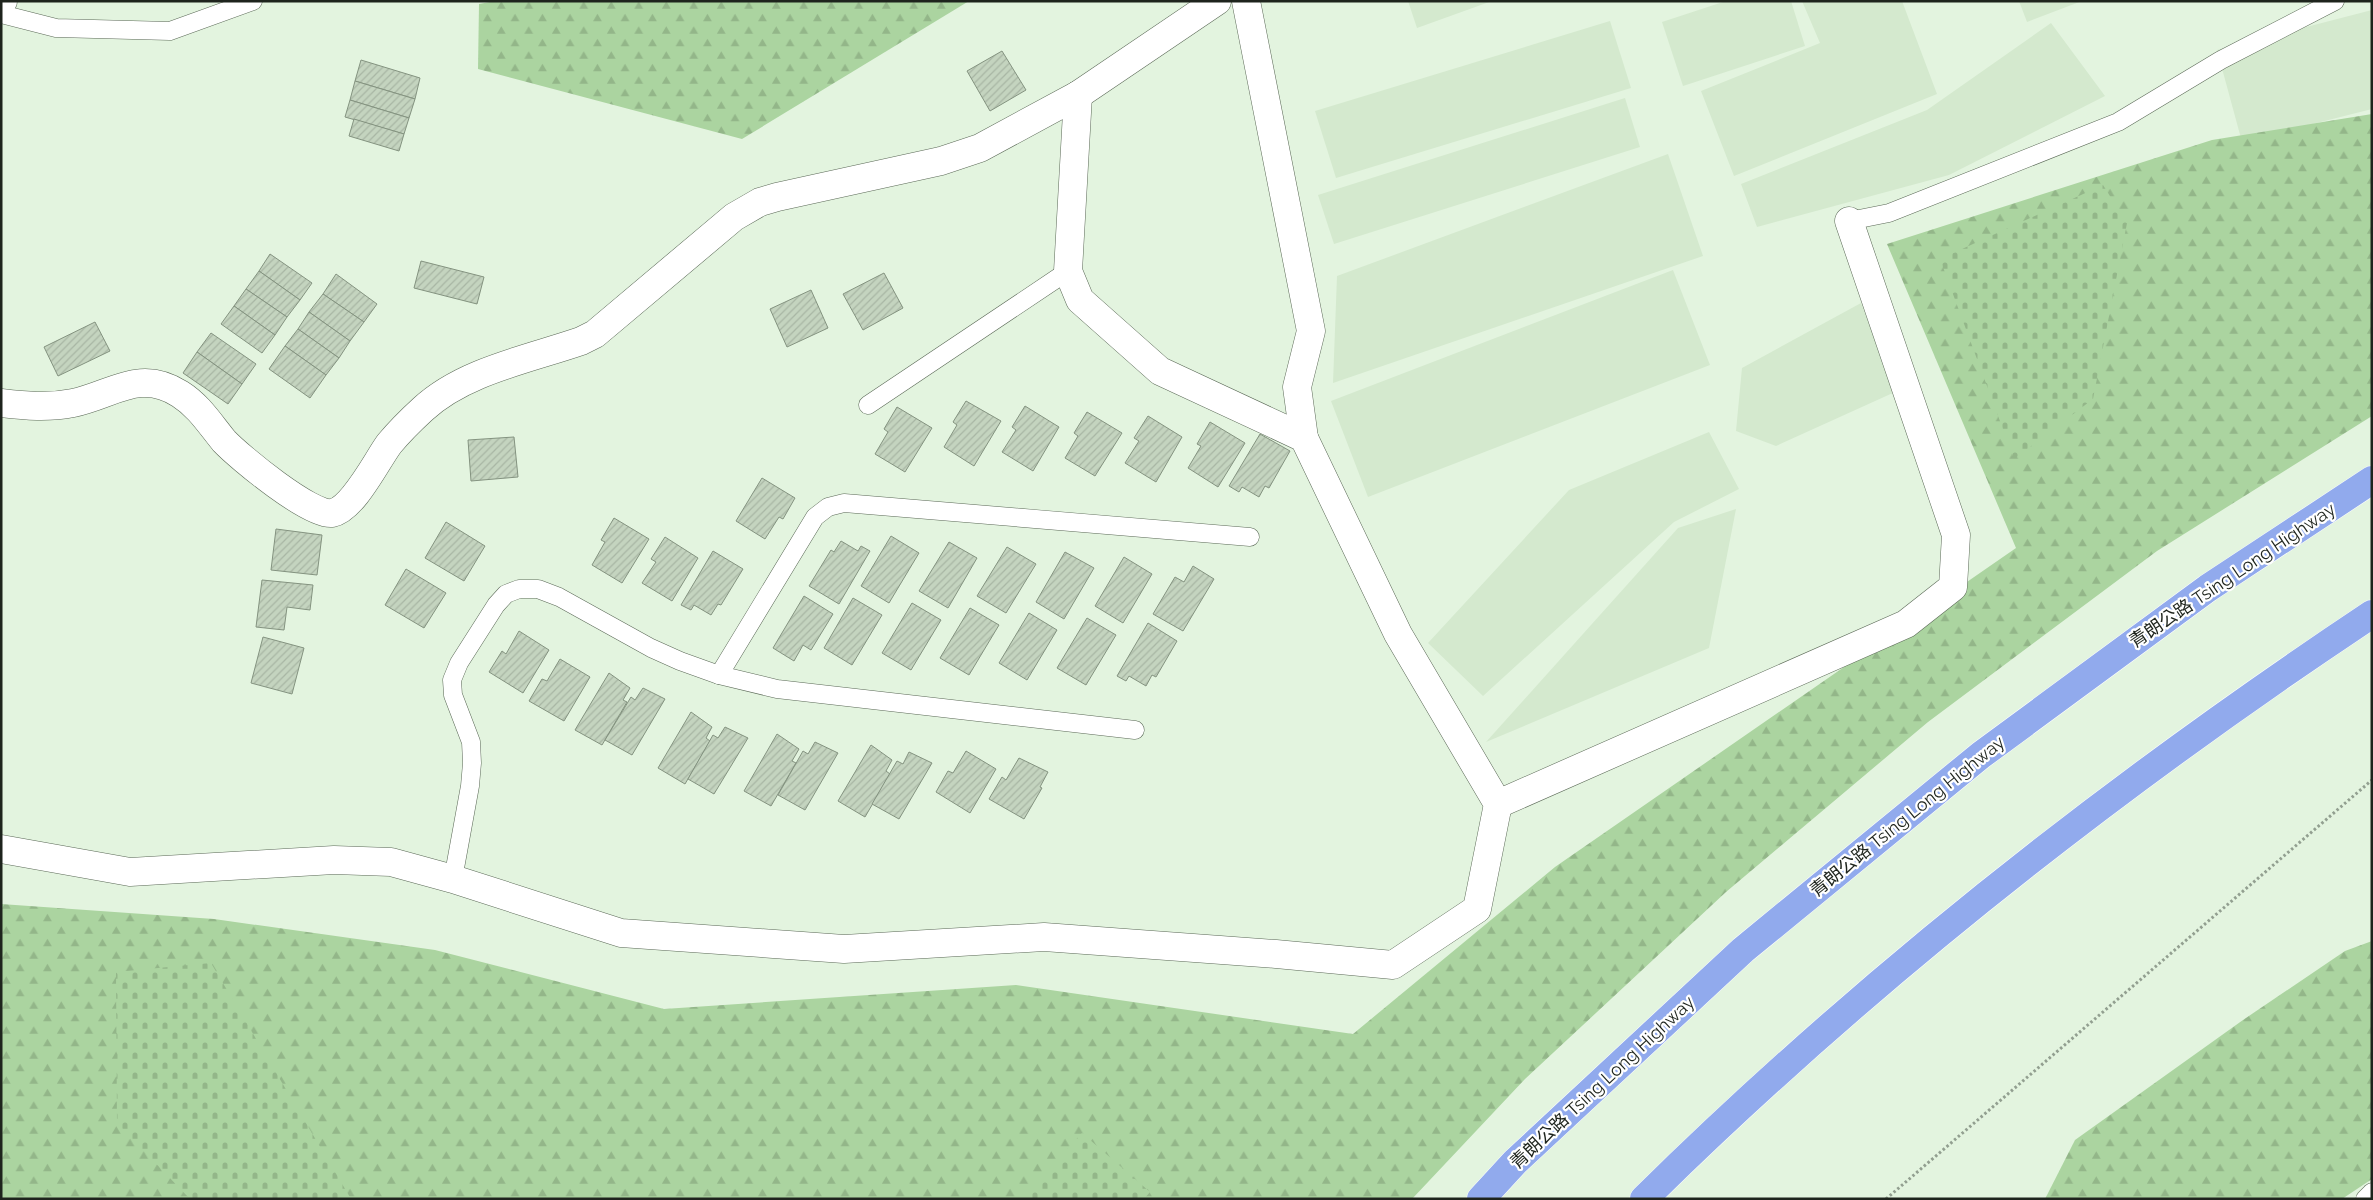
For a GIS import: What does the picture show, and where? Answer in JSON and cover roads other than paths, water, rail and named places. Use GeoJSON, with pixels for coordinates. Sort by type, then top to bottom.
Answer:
{"type":"FeatureCollection","features":[{"type":"Feature","properties":{"kind":"highway","name":"青朗公路 Tsing Long Highway"},"geometry":{"type":"LineString","coordinates":[[1481,1199],[1515,1162],[1743,950],[1981,755],[2208,588],[2372,480]]}},
{"type":"Feature","properties":{"kind":"highway"},"geometry":{"type":"LineString","coordinates":[[1644,1199],[1701,1142],[1837,1019],[1981,898],[2201,731],[2372,614]]}},
{"type":"Feature","properties":{"kind":"street"},"geometry":{"type":"LineString","coordinates":[[1,403],[25,406],[52,406],[81,401],[119,387],[148,382],[179,394],[199,409],[224,441],[253,468],[313,509],[325,514],[332,513],[346,506],[390,443],[440,393],[467,379],[581,341],[595,334],[734,217],[749,208],[777,197],[961,156],[980,148],[1078,95],[1217,1]]}},
{"type":"Feature","properties":{"kind":"street"},"geometry":{"type":"LineString","coordinates":[[1,849],[130,872],[334,860],[391,862],[453,878],[621,933],[844,949],[1044,938],[1276,954],[1394,965],[1477,909],[1498,804],[1398,634],[1304,438],[1297,387],[1311,331],[1246,1]]}},
{"type":"Feature","properties":{"kind":"street"},"geometry":{"type":"LineString","coordinates":[[1078,95],[1068,271],[1080,300],[1160,372],[1304,438]]}},
{"type":"Feature","properties":{"kind":"street"},"geometry":{"type":"LineString","coordinates":[[1498,804],[1906,624],[1953,587],[1956,535],[1849,221]]}},
{"type":"Feature","properties":{"kind":"lane"},"geometry":{"type":"LineString","coordinates":[[1,14],[56,28],[170,31],[253,1]]}},
{"type":"Feature","properties":{"kind":"lane"},"geometry":{"type":"LineString","coordinates":[[1849,221],[1888,213],[2118,122],[2221,60],[2335,1]]}},
{"type":"Feature","properties":{"kind":"lane"},"geometry":{"type":"LineString","coordinates":[[868,405],[1068,271]]}},
{"type":"Feature","properties":{"kind":"lane"},"geometry":{"type":"LineString","coordinates":[[719,675],[807,529],[815,517],[828,506],[844,502],[861,503],[1250,538]]}},
{"type":"Feature","properties":{"kind":"lane"},"geometry":{"type":"LineString","coordinates":[[453,878],[470,786],[472,762],[470,742],[453,695],[452,680],[459,663],[496,605],[506,594],[519,589],[538,589],[559,597],[651,648],[719,675],[777,689],[1135,730]]}},
{"type":"Feature","properties":{"kind":"lane"},"geometry":{"type":"LineString","coordinates":[[2365,1199],[2372,1192]]}}]}
